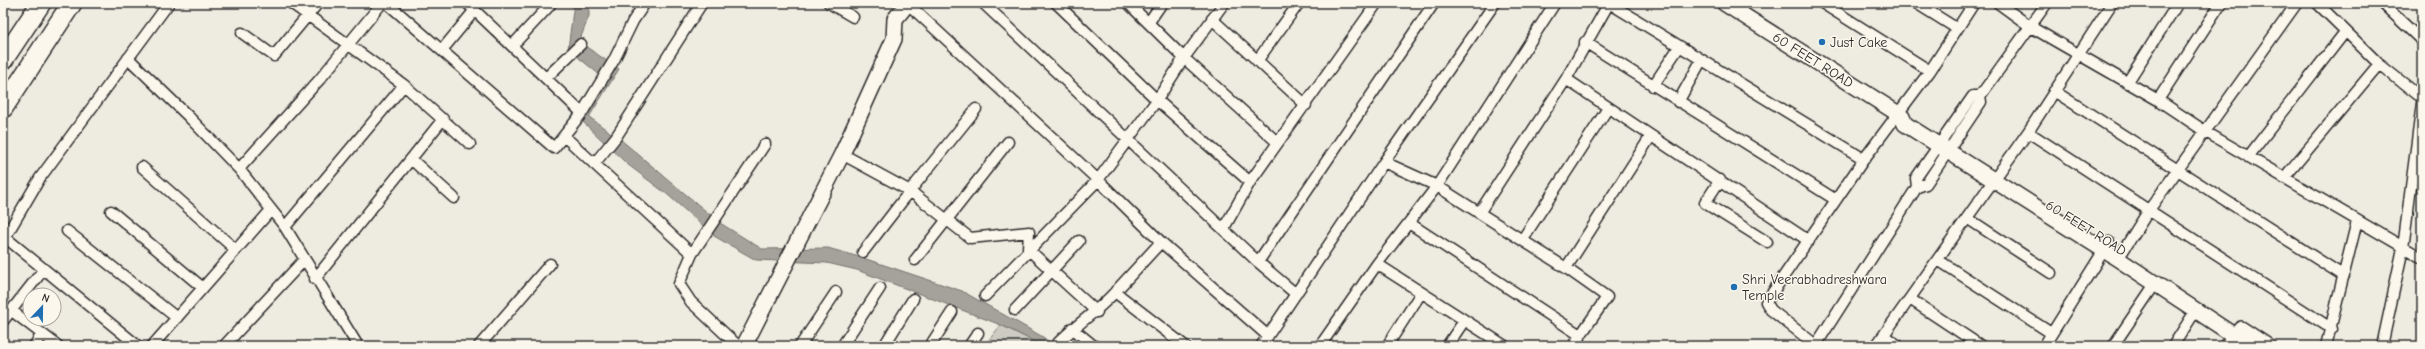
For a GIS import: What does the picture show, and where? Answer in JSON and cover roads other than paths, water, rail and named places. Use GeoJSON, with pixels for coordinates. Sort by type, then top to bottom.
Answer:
{"type":"FeatureCollection","features":[{"type":"Feature","properties":{"kind":"highway"},"geometry":{"type":"LineString","coordinates":[[3,60],[41,3]]}},
{"type":"Feature","properties":{"kind":"highway"},"geometry":{"type":"LineString","coordinates":[[3,108],[72,3]]}},
{"type":"Feature","properties":{"kind":"street"},"geometry":{"type":"LineString","coordinates":[[138,346],[44,269],[4,240],[40,178],[169,3]]}},
{"type":"Feature","properties":{"kind":"street"},"geometry":{"type":"LineString","coordinates":[[291,3],[404,85],[470,144]]}},
{"type":"Feature","properties":{"kind":"street"},"geometry":{"type":"LineString","coordinates":[[242,33],[274,56],[318,3]]}},
{"type":"Feature","properties":{"kind":"street"},"geometry":{"type":"LineString","coordinates":[[239,169],[382,3]]}},
{"type":"Feature","properties":{"kind":"street"},"geometry":{"type":"LineString","coordinates":[[387,3],[554,148],[582,113],[610,67],[633,21],[645,3]]}},
{"type":"Feature","properties":{"kind":"street"},"geometry":{"type":"LineString","coordinates":[[594,164],[616,137],[702,3]]}},
{"type":"Feature","properties":{"kind":"street"},"geometry":{"type":"LineString","coordinates":[[829,3],[853,17]]}},
{"type":"Feature","properties":{"kind":"street"},"geometry":{"type":"LineString","coordinates":[[744,346],[792,248],[802,233],[842,154],[894,39],[895,20],[907,3],[1098,180],[1161,242],[1268,336]]}},
{"type":"Feature","properties":{"kind":"street"},"geometry":{"type":"LineString","coordinates":[[983,3],[1224,228],[1258,262],[1296,294]]}},
{"type":"Feature","properties":{"kind":"street"},"geometry":{"type":"LineString","coordinates":[[1056,3],[1157,100],[1250,182]]}},
{"type":"Feature","properties":{"kind":"street"},"geometry":{"type":"LineString","coordinates":[[1128,3],[1184,58],[1278,142]]}},
{"type":"Feature","properties":{"kind":"street"},"geometry":{"type":"LineString","coordinates":[[1149,22],[1162,3]]}},
{"type":"Feature","properties":{"kind":"street"},"geometry":{"type":"LineString","coordinates":[[985,296],[1028,249],[1098,180],[1157,100],[1184,58],[1224,3]]}},
{"type":"Feature","properties":{"kind":"street"},"geometry":{"type":"LineString","coordinates":[[1257,60],[1299,3]]}},
{"type":"Feature","properties":{"kind":"street"},"geometry":{"type":"LineString","coordinates":[[1224,228],[1250,182],[1306,106],[1376,3]]}},
{"type":"Feature","properties":{"kind":"street"},"geometry":{"type":"LineString","coordinates":[[1258,262],[1434,3]]}},
{"type":"Feature","properties":{"kind":"street"},"geometry":{"type":"LineString","coordinates":[[1261,346],[1384,162],[1495,3]]}},
{"type":"Feature","properties":{"kind":"street"},"geometry":{"type":"LineString","coordinates":[[1320,346],[1377,264],[1437,186],[1555,3]]}},
{"type":"Feature","properties":{"kind":"street"},"geometry":{"type":"LineString","coordinates":[[1479,213],[1566,79],[1585,42],[1609,3],[1701,61],[1864,159]]}},
{"type":"Feature","properties":{"kind":"street","name":"60 FEET ROAD"},"geometry":{"type":"LineString","coordinates":[[1725,3],[1900,115],[1905,124],[1946,145],[2268,346]]}},
{"type":"Feature","properties":{"kind":"street"},"geometry":{"type":"LineString","coordinates":[[1822,3],[1930,71]]}},
{"type":"Feature","properties":{"kind":"street"},"geometry":{"type":"LineString","coordinates":[[1916,3],[1956,28]]}},
{"type":"Feature","properties":{"kind":"street"},"geometry":{"type":"LineString","coordinates":[[1974,3],[1956,28],[1930,71],[1900,115],[1864,159],[1766,302],[1771,310],[1803,342],[1817,346],[1917,187],[1926,184],[1973,96],[1980,96],[2047,3]]}},
{"type":"Feature","properties":{"kind":"street"},"geometry":{"type":"LineString","coordinates":[[1998,3],[2031,27],[2158,100],[2206,132],[2422,258]]}},
{"type":"Feature","properties":{"kind":"street"},"geometry":{"type":"LineString","coordinates":[[1876,346],[2028,132],[2078,53],[2112,3]]}},
{"type":"Feature","properties":{"kind":"street"},"geometry":{"type":"LineString","coordinates":[[2127,83],[2178,3]]}},
{"type":"Feature","properties":{"kind":"street"},"geometry":{"type":"LineString","coordinates":[[2158,100],[2221,3]]}},
{"type":"Feature","properties":{"kind":"street"},"geometry":{"type":"LineString","coordinates":[[2121,255],[2149,210],[2297,3]]}},
{"type":"Feature","properties":{"kind":"street"},"geometry":{"type":"LineString","coordinates":[[2317,3],[2379,64],[2422,98]]}},
{"type":"Feature","properties":{"kind":"street"},"geometry":{"type":"LineString","coordinates":[[512,46],[550,5]]}},
{"type":"Feature","properties":{"kind":"street"},"geometry":{"type":"LineString","coordinates":[[2386,5],[2422,42]]}},
{"type":"Feature","properties":{"kind":"street"},"geometry":{"type":"LineString","coordinates":[[442,50],[471,6],[582,113]]}},
{"type":"Feature","properties":{"kind":"street"},"geometry":{"type":"LineString","coordinates":[[1212,19],[1306,106]]}},
{"type":"Feature","properties":{"kind":"street"},"geometry":{"type":"LineString","coordinates":[[2248,157],[2345,32]]}},
{"type":"Feature","properties":{"kind":"street"},"geometry":{"type":"LineString","coordinates":[[1585,42],[1678,102],[1836,200]]}},
{"type":"Feature","properties":{"kind":"street"},"geometry":{"type":"LineString","coordinates":[[546,78],[581,44]]}},
{"type":"Feature","properties":{"kind":"street"},"geometry":{"type":"LineString","coordinates":[[1653,86],[1679,47]]}},
{"type":"Feature","properties":{"kind":"street"},"geometry":{"type":"LineString","coordinates":[[128,58],[188,116],[239,169],[285,228],[315,279],[358,346]]}},
{"type":"Feature","properties":{"kind":"street"},"geometry":{"type":"LineString","coordinates":[[1678,102],[1701,61]]}},
{"type":"Feature","properties":{"kind":"street"},"geometry":{"type":"LineString","coordinates":[[2284,178],[2379,64]]}},
{"type":"Feature","properties":{"kind":"street"},"geometry":{"type":"LineString","coordinates":[[1566,79],[1608,108],[1720,180],[1809,241]]}},
{"type":"Feature","properties":{"kind":"street"},"geometry":{"type":"LineString","coordinates":[[285,228],[404,85]]}},
{"type":"Feature","properties":{"kind":"street"},"geometry":{"type":"LineString","coordinates":[[2054,91],[2344,276]]}},
{"type":"Feature","properties":{"kind":"street"},"geometry":{"type":"LineString","coordinates":[[2382,346],[2403,248],[2422,103]]}},
{"type":"Feature","properties":{"kind":"street"},"geometry":{"type":"LineString","coordinates":[[1522,240],[1608,108]]}},
{"type":"Feature","properties":{"kind":"street"},"geometry":{"type":"LineString","coordinates":[[863,252],[976,109]]}},
{"type":"Feature","properties":{"kind":"street"},"geometry":{"type":"LineString","coordinates":[[315,279],[443,119]]}},
{"type":"Feature","properties":{"kind":"street"},"geometry":{"type":"LineString","coordinates":[[2028,132],[2332,329]]}},
{"type":"Feature","properties":{"kind":"street"},"geometry":{"type":"LineString","coordinates":[[564,136],[692,254]]}},
{"type":"Feature","properties":{"kind":"street"},"geometry":{"type":"LineString","coordinates":[[1566,268],[1651,136]]}},
{"type":"Feature","properties":{"kind":"street"},"geometry":{"type":"LineString","coordinates":[[914,260],[1008,142]]}},
{"type":"Feature","properties":{"kind":"street"},"geometry":{"type":"LineString","coordinates":[[738,346],[691,302],[680,284],[692,254],[765,144]]}},
{"type":"Feature","properties":{"kind":"street"},"geometry":{"type":"LineString","coordinates":[[842,154],[910,191],[970,238],[1029,232],[1028,249]]}},
{"type":"Feature","properties":{"kind":"street"},"geometry":{"type":"LineString","coordinates":[[411,159],[454,198]]}},
{"type":"Feature","properties":{"kind":"street"},"geometry":{"type":"LineString","coordinates":[[1384,162],[1437,186],[1566,268],[1607,297],[1573,346]]}},
{"type":"Feature","properties":{"kind":"street"},"geometry":{"type":"LineString","coordinates":[[142,167],[236,250]]}},
{"type":"Feature","properties":{"kind":"street"},"geometry":{"type":"LineString","coordinates":[[1720,180],[1704,203],[1767,242]]}},
{"type":"Feature","properties":{"kind":"street"},"geometry":{"type":"LineString","coordinates":[[152,346],[271,210]]}},
{"type":"Feature","properties":{"kind":"street"},"geometry":{"type":"LineString","coordinates":[[111,211],[203,288]]}},
{"type":"Feature","properties":{"kind":"street"},"geometry":{"type":"LineString","coordinates":[[1967,218],[2051,273]]}},
{"type":"Feature","properties":{"kind":"street"},"geometry":{"type":"LineString","coordinates":[[2326,346],[2332,329],[2357,221]]}},
{"type":"Feature","properties":{"kind":"street"},"geometry":{"type":"LineString","coordinates":[[1409,223],[1580,335]]}},
{"type":"Feature","properties":{"kind":"street"},"geometry":{"type":"LineString","coordinates":[[67,231],[177,318]]}},
{"type":"Feature","properties":{"kind":"street"},"geometry":{"type":"LineString","coordinates":[[1016,310],[1079,241]]}},
{"type":"Feature","properties":{"kind":"street"},"geometry":{"type":"LineString","coordinates":[[1056,345],[1072,328],[1097,312],[1161,242]]}},
{"type":"Feature","properties":{"kind":"street"},"geometry":{"type":"LineString","coordinates":[[2044,346],[2106,246]]}},
{"type":"Feature","properties":{"kind":"street"},"geometry":{"type":"LineString","coordinates":[[1028,249],[1097,312]]}},
{"type":"Feature","properties":{"kind":"street","name":"60 FEET ROAD"},"geometry":{"type":"LineString","coordinates":[[2121,255],[2155,284],[2196,310],[2229,340],[2250,346]]}},
{"type":"Feature","properties":{"kind":"street"},"geometry":{"type":"LineString","coordinates":[[224,346],[304,260]]}},
{"type":"Feature","properties":{"kind":"street"},"geometry":{"type":"LineString","coordinates":[[1938,260],[2051,333]]}},
{"type":"Feature","properties":{"kind":"street"},"geometry":{"type":"LineString","coordinates":[[479,346],[550,264]]}},
{"type":"Feature","properties":{"kind":"street"},"geometry":{"type":"LineString","coordinates":[[1377,264],[1420,293],[1505,346]]}},
{"type":"Feature","properties":{"kind":"street"},"geometry":{"type":"LineString","coordinates":[[3,321],[44,269]]}},
{"type":"Feature","properties":{"kind":"street"},"geometry":{"type":"LineString","coordinates":[[2113,346],[2155,284]]}},
{"type":"Feature","properties":{"kind":"street"},"geometry":{"type":"LineString","coordinates":[[842,346],[880,288]]}},
{"type":"Feature","properties":{"kind":"street"},"geometry":{"type":"LineString","coordinates":[[800,346],[836,292]]}},
{"type":"Feature","properties":{"kind":"street"},"geometry":{"type":"LineString","coordinates":[[1115,292],[1185,346]]}},
{"type":"Feature","properties":{"kind":"street"},"geometry":{"type":"LineString","coordinates":[[1386,346],[1420,293]]}},
{"type":"Feature","properties":{"kind":"street"},"geometry":{"type":"LineString","coordinates":[[884,346],[913,299]]}},
{"type":"Feature","properties":{"kind":"street"},"geometry":{"type":"LineString","coordinates":[[1910,299],[1981,346]]}},
{"type":"Feature","properties":{"kind":"street"},"geometry":{"type":"LineString","coordinates":[[2173,346],[2196,310]]}},
{"type":"Feature","properties":{"kind":"street"},"geometry":{"type":"LineString","coordinates":[[12,311],[58,346]]}},
{"type":"Feature","properties":{"kind":"street"},"geometry":{"type":"LineString","coordinates":[[930,346],[952,312]]}},
{"type":"Feature","properties":{"kind":"street"},"geometry":{"type":"LineString","coordinates":[[1447,346],[1464,321]]}},
{"type":"Feature","properties":{"kind":"street"},"geometry":{"type":"LineString","coordinates":[[1072,328],[1094,346]]}},
{"type":"Feature","properties":{"kind":"street"},"geometry":{"type":"LineString","coordinates":[[34,346],[42,334]]}},
{"type":"Feature","properties":{"kind":"street"},"geometry":{"type":"LineString","coordinates":[[969,346],[978,334]]}},
{"type":"Feature","properties":{"kind":"street"},"geometry":{"type":"LineString","coordinates":[[1884,336],[1899,346]]}},
{"type":"Feature","properties":{"kind":"place","name":"Just Cake"},"geometry":{"type":"Point","coordinates":[1822,42]}},
{"type":"Feature","properties":{"kind":"place","name":"Shri Veerabhadreshwara Temple"},"geometry":{"type":"Point","coordinates":[1734,287]}}]}
